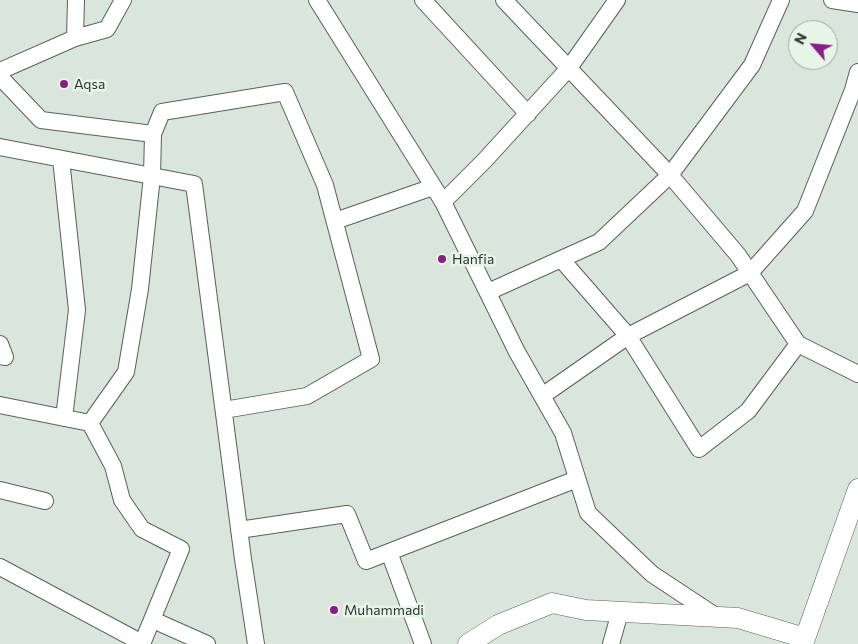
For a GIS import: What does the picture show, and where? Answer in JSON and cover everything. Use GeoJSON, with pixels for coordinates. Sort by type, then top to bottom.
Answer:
{"type":"FeatureCollection","features":[{"type":"Feature","properties":{"kind":"street"},"geometry":{"type":"LineString","coordinates":[[75,38],[76,0]]}},
{"type":"Feature","properties":{"kind":"street"},"geometry":{"type":"LineString","coordinates":[[0,70],[75,38],[107,29],[122,0]]}},
{"type":"Feature","properties":{"kind":"street"},"geometry":{"type":"LineString","coordinates":[[317,0],[443,202],[563,434],[588,513],[652,574],[717,617]]}},
{"type":"Feature","properties":{"kind":"street"},"geometry":{"type":"LineString","coordinates":[[423,0],[528,114]]}},
{"type":"Feature","properties":{"kind":"street"},"geometry":{"type":"LineString","coordinates":[[504,0],[670,175],[738,255],[798,344],[858,374]]}},
{"type":"Feature","properties":{"kind":"street"},"geometry":{"type":"LineString","coordinates":[[443,202],[570,68],[617,0]]}},
{"type":"Feature","properties":{"kind":"street"},"geometry":{"type":"LineString","coordinates":[[488,292],[599,242],[670,175],[752,65],[781,0]]}},
{"type":"Feature","properties":{"kind":"street"},"geometry":{"type":"LineString","coordinates":[[832,0],[858,4]]}},
{"type":"Feature","properties":{"kind":"street"},"geometry":{"type":"LineString","coordinates":[[542,396],[628,336],[750,273],[805,212],[853,90],[858,72]]}},
{"type":"Feature","properties":{"kind":"street"},"geometry":{"type":"LineString","coordinates":[[0,77],[42,120],[153,134]]}},
{"type":"Feature","properties":{"kind":"street"},"geometry":{"type":"LineString","coordinates":[[90,423],[126,372],[140,289],[152,176],[153,134],[162,112],[285,92],[325,184],[371,359],[307,396],[224,410]]}},
{"type":"Feature","properties":{"kind":"street"},"geometry":{"type":"LineString","coordinates":[[0,147],[194,184],[239,530],[256,644]]}},
{"type":"Feature","properties":{"kind":"street"},"geometry":{"type":"LineString","coordinates":[[61,159],[77,310],[64,418]]}},
{"type":"Feature","properties":{"kind":"street"},"geometry":{"type":"LineString","coordinates":[[335,221],[433,187]]}},
{"type":"Feature","properties":{"kind":"street"},"geometry":{"type":"LineString","coordinates":[[561,259],[628,336],[699,450],[748,411],[798,344]]}},
{"type":"Feature","properties":{"kind":"street"},"geometry":{"type":"LineString","coordinates":[[0,344],[4,357],[0,356]]}},
{"type":"Feature","properties":{"kind":"street"},"geometry":{"type":"LineString","coordinates":[[0,405],[90,423]]}},
{"type":"Feature","properties":{"kind":"street"},"geometry":{"type":"LineString","coordinates":[[0,566],[142,644],[154,620],[182,549],[142,529],[122,500],[113,466],[90,423]]}},
{"type":"Feature","properties":{"kind":"street"},"geometry":{"type":"LineString","coordinates":[[239,530],[347,514],[366,561],[577,479]]}},
{"type":"Feature","properties":{"kind":"street"},"geometry":{"type":"LineString","coordinates":[[0,490],[45,501]]}},
{"type":"Feature","properties":{"kind":"street"},"geometry":{"type":"LineString","coordinates":[[468,644],[498,625],[552,603],[586,610],[738,618],[808,642],[858,490]]}},
{"type":"Feature","properties":{"kind":"street"},"geometry":{"type":"LineString","coordinates":[[389,552],[423,644]]}},
{"type":"Feature","properties":{"kind":"street"},"geometry":{"type":"LineString","coordinates":[[610,644],[620,612]]}},
{"type":"Feature","properties":{"kind":"street"},"geometry":{"type":"LineString","coordinates":[[154,620],[207,644]]}},
{"type":"Feature","properties":{"kind":"place","name":"Aqsa"},"geometry":{"type":"Point","coordinates":[64,84]}},
{"type":"Feature","properties":{"kind":"place","name":"Hanfia"},"geometry":{"type":"Point","coordinates":[442,259]}},
{"type":"Feature","properties":{"kind":"place","name":"Muhammadi"},"geometry":{"type":"Point","coordinates":[334,610]}}]}
